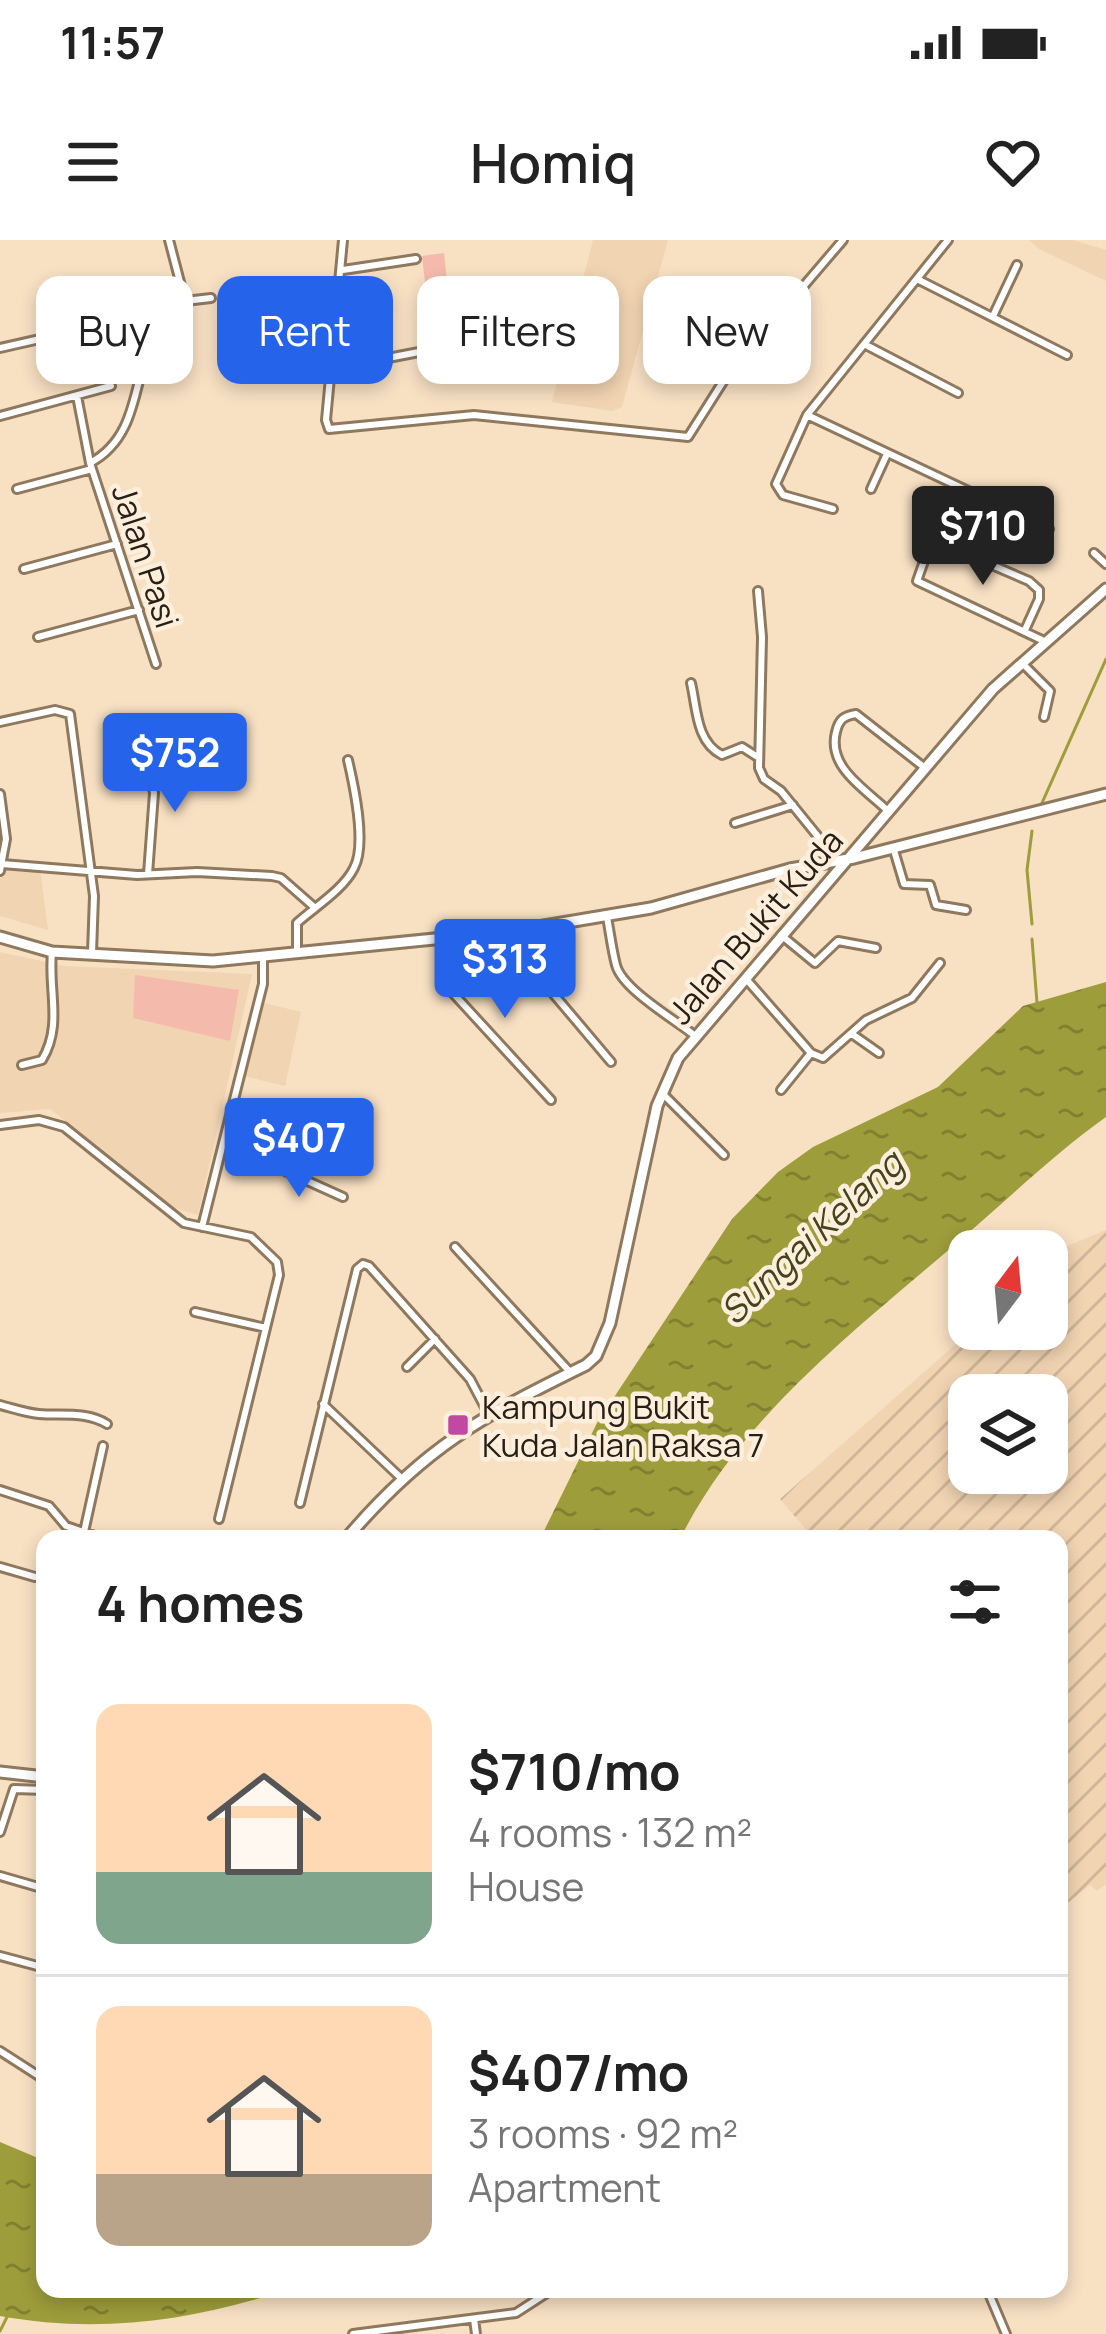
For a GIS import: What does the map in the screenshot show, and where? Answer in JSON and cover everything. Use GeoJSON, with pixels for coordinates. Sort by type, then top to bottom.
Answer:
{"type":"FeatureCollection","features":[{"type":"Feature","properties":{"kind":"street"},"geometry":{"type":"LineString","coordinates":[[169,240],[178,276]]}},
{"type":"Feature","properties":{"kind":"street"},"geometry":{"type":"LineString","coordinates":[[340,276],[343,240]]}},
{"type":"Feature","properties":{"kind":"street"},"geometry":{"type":"LineString","coordinates":[[330,384],[329,429],[474,415],[688,437],[726,377],[843,240]]}},
{"type":"Feature","properties":{"kind":"street"},"geometry":{"type":"LineString","coordinates":[[833,509],[783,495],[776,484],[808,416],[948,240]]}},
{"type":"Feature","properties":{"kind":"street"},"geometry":{"type":"LineString","coordinates":[[341,271],[416,259]]}},
{"type":"Feature","properties":{"kind":"street"},"geometry":{"type":"LineString","coordinates":[[992,317],[1017,265]]}},
{"type":"Feature","properties":{"kind":"street"},"geometry":{"type":"LineString","coordinates":[[917,279],[1067,355]]}},
{"type":"Feature","properties":{"kind":"street"},"geometry":{"type":"LineString","coordinates":[[193,300],[211,298]]}},
{"type":"Feature","properties":{"kind":"street"},"geometry":{"type":"LineString","coordinates":[[0,348],[36,340]]}},
{"type":"Feature","properties":{"kind":"street"},"geometry":{"type":"LineString","coordinates":[[864,344],[958,393]]}},
{"type":"Feature","properties":{"kind":"street","name":"Jalan Pasi"},"geometry":{"type":"LineString","coordinates":[[91,466],[118,442],[138,384]]}},
{"type":"Feature","properties":{"kind":"street"},"geometry":{"type":"LineString","coordinates":[[0,416],[111,386]]}},
{"type":"Feature","properties":{"kind":"street","name":"Jalan Pasi"},"geometry":{"type":"LineString","coordinates":[[77,396],[91,466],[157,664]]}},
{"type":"Feature","properties":{"kind":"street"},"geometry":{"type":"LineString","coordinates":[[808,416],[1049,529]]}},
{"type":"Feature","properties":{"kind":"street"},"geometry":{"type":"LineString","coordinates":[[871,489],[887,454]]}},
{"type":"Feature","properties":{"kind":"street"},"geometry":{"type":"LineString","coordinates":[[17,489],[91,466]]}},
{"type":"Feature","properties":{"kind":"street"},"geometry":{"type":"LineString","coordinates":[[1024,630],[1039,590],[1029,581],[936,542],[930,544],[917,581],[1044,641]]}},
{"type":"Feature","properties":{"kind":"street"},"geometry":{"type":"LineString","coordinates":[[24,569],[117,544]]}},
{"type":"Feature","properties":{"kind":"street"},"geometry":{"type":"LineString","coordinates":[[1094,553],[1106,564]]}},
{"type":"Feature","properties":{"kind":"street","name":"Jalan Bukit Kuda"},"geometry":{"type":"LineString","coordinates":[[354,1530],[401,1478],[488,1413],[596,1356],[610,1323],[662,1093],[694,1035],[1021,661],[1106,589]]}},
{"type":"Feature","properties":{"kind":"street"},"geometry":{"type":"LineString","coordinates":[[756,756],[762,723],[758,591]]}},
{"type":"Feature","properties":{"kind":"street"},"geometry":{"type":"LineString","coordinates":[[38,637],[139,610]]}},
{"type":"Feature","properties":{"kind":"street"},"geometry":{"type":"LineString","coordinates":[[1021,661],[1050,691],[1044,717]]}},
{"type":"Feature","properties":{"kind":"street"},"geometry":{"type":"LineString","coordinates":[[691,682],[704,740],[711,749],[728,755],[742,747],[756,756],[764,779],[794,805],[833,855]]}},
{"type":"Feature","properties":{"kind":"street"},"geometry":{"type":"LineString","coordinates":[[0,722],[55,710],[70,714],[94,896],[92,956]]}},
{"type":"Feature","properties":{"kind":"street"},"geometry":{"type":"LineString","coordinates":[[889,811],[839,764],[833,747],[842,718],[856,714],[925,768]]}},
{"type":"Feature","properties":{"kind":"street"},"geometry":{"type":"LineString","coordinates":[[146,759],[154,793],[148,874]]}},
{"type":"Feature","properties":{"kind":"street"},"geometry":{"type":"LineString","coordinates":[[297,952],[297,922],[338,888],[357,864],[358,828],[348,760]]}},
{"type":"Feature","properties":{"kind":"street"},"geometry":{"type":"LineString","coordinates":[[0,794],[6,838],[1,867],[281,878],[314,907]]}},
{"type":"Feature","properties":{"kind":"street"},"geometry":{"type":"LineString","coordinates":[[794,868],[1106,794]]}},
{"type":"Feature","properties":{"kind":"street"},"geometry":{"type":"LineString","coordinates":[[735,823],[794,805]]}},
{"type":"Feature","properties":{"kind":"street"},"geometry":{"type":"LineString","coordinates":[[878,824],[872,837],[892,846],[904,884],[930,886],[936,905],[965,910]]}},
{"type":"Feature","properties":{"kind":"street"},"geometry":{"type":"LineString","coordinates":[[0,937],[52,952],[92,956],[214,961],[263,957],[607,917],[833,855],[850,855]]}},
{"type":"Feature","properties":{"kind":"street"},"geometry":{"type":"LineString","coordinates":[[808,866],[826,870],[827,881]]}},
{"type":"Feature","properties":{"kind":"street"},"geometry":{"type":"LineString","coordinates":[[607,917],[618,971],[645,1002],[656,1004],[694,1035]]}},
{"type":"Feature","properties":{"kind":"street"},"geometry":{"type":"LineString","coordinates":[[514,931],[518,952],[611,1062]]}},
{"type":"Feature","properties":{"kind":"street"},"geometry":{"type":"LineString","coordinates":[[781,935],[814,963],[838,941],[876,948]]}},
{"type":"Feature","properties":{"kind":"street"},"geometry":{"type":"LineString","coordinates":[[22,1064],[42,1060],[56,1027],[49,982],[52,952]]}},
{"type":"Feature","properties":{"kind":"street"},"geometry":{"type":"LineString","coordinates":[[518,952],[496,955],[451,991],[551,1100]]}},
{"type":"Feature","properties":{"kind":"street"},"geometry":{"type":"LineString","coordinates":[[202,1226],[262,984],[263,957]]}},
{"type":"Feature","properties":{"kind":"street"},"geometry":{"type":"LineString","coordinates":[[745,977],[811,1053],[823,1058],[866,1020],[912,998],[940,963]]}},
{"type":"Feature","properties":{"kind":"street"},"geometry":{"type":"LineString","coordinates":[[852,1034],[879,1053]]}},
{"type":"Feature","properties":{"kind":"street"},"geometry":{"type":"LineString","coordinates":[[782,1090],[811,1053]]}},
{"type":"Feature","properties":{"kind":"street"},"geometry":{"type":"LineString","coordinates":[[662,1093],[724,1155]]}},
{"type":"Feature","properties":{"kind":"street"},"geometry":{"type":"LineString","coordinates":[[0,1125],[39,1120],[64,1127],[184,1223],[251,1237],[278,1262],[279,1274],[219,1520]]}},
{"type":"Feature","properties":{"kind":"street"},"geometry":{"type":"LineString","coordinates":[[272,1165],[343,1197]]}},
{"type":"Feature","properties":{"kind":"street"},"geometry":{"type":"LineString","coordinates":[[455,1247],[571,1372]]}},
{"type":"Feature","properties":{"kind":"street"},"geometry":{"type":"LineString","coordinates":[[300,1503],[357,1269],[369,1266],[470,1379],[488,1413]]}},
{"type":"Feature","properties":{"kind":"street"},"geometry":{"type":"LineString","coordinates":[[195,1312],[266,1328]]}},
{"type":"Feature","properties":{"kind":"street"},"geometry":{"type":"LineString","coordinates":[[407,1367],[434,1339]]}},
{"type":"Feature","properties":{"kind":"street"},"geometry":{"type":"LineString","coordinates":[[323,1404],[401,1478]]}},
{"type":"Feature","properties":{"kind":"street"},"geometry":{"type":"LineString","coordinates":[[0,1405],[107,1424]]}},
{"type":"Feature","properties":{"kind":"street"},"geometry":{"type":"LineString","coordinates":[[84,1530],[103,1446]]}},
{"type":"Feature","properties":{"kind":"street"},"geometry":{"type":"LineString","coordinates":[[0,1490],[49,1506],[66,1526],[78,1530]]}},
{"type":"Feature","properties":{"kind":"street"},"geometry":{"type":"LineString","coordinates":[[0,1567],[35,1577]]}},
{"type":"Feature","properties":{"kind":"street"},"geometry":{"type":"LineString","coordinates":[[0,1772],[36,1776]]}},
{"type":"Feature","properties":{"kind":"street"},"geometry":{"type":"LineString","coordinates":[[0,1832],[14,1789],[36,1790]]}},
{"type":"Feature","properties":{"kind":"street"},"geometry":{"type":"LineString","coordinates":[[0,1876],[36,1886]]}},
{"type":"Feature","properties":{"kind":"street"},"geometry":{"type":"LineString","coordinates":[[0,1956],[36,1966]]}},
{"type":"Feature","properties":{"kind":"street"},"geometry":{"type":"LineString","coordinates":[[0,2051],[36,2075]]}},
{"type":"Feature","properties":{"kind":"street"},"geometry":{"type":"LineString","coordinates":[[353,2334],[516,2312],[539,2298]]}},
{"type":"Feature","properties":{"kind":"street"},"geometry":{"type":"LineString","coordinates":[[991,2298],[1006,2334]]}},
{"type":"Feature","properties":{"kind":"street"},"geometry":{"type":"LineString","coordinates":[[474,2319],[476,2334]]}},
{"type":"Feature","properties":{"kind":"shaded area"},"geometry":{"type":"Polygon","coordinates":[[[593,240],[668,240],[658,276],[643,276],[643,331],[622,407],[612,411],[552,402],[557,384],[619,384],[619,276],[584,276],[593,240]]]}},
{"type":"Feature","properties":{"kind":"shaded area"},"geometry":{"type":"Polygon","coordinates":[[[1029,240],[1073,240],[1106,250],[1106,281],[1039,249],[1029,240]]]}},
{"type":"Feature","properties":{"kind":"shaded area"},"geometry":{"type":"Polygon","coordinates":[[[444,253],[446,276],[424,276],[422,256],[444,253]]]}},
{"type":"Feature","properties":{"kind":"shaded area"},"geometry":{"type":"Polygon","coordinates":[[[0,866],[40,869],[48,930],[0,916],[0,866]]]}},
{"type":"Feature","properties":{"kind":"shaded area"},"geometry":{"type":"Polygon","coordinates":[[[0,952],[65,966],[252,974],[198,1215],[175,1208],[50,1109],[0,1113],[0,952]]]}},
{"type":"Feature","properties":{"kind":"shaded area"},"geometry":{"type":"Polygon","coordinates":[[[135,975],[239,990],[230,1041],[133,1018],[135,975]]]}},
{"type":"Feature","properties":{"kind":"shaded area"},"geometry":{"type":"Polygon","coordinates":[[[260,1002],[301,1012],[285,1086],[244,1076],[260,1002]]]}},
{"type":"Feature","properties":{"kind":"shaded area"},"geometry":{"type":"Polygon","coordinates":[[[1106,1230],[1106,1884],[1097,1891],[1090,1885],[1068,1903],[1068,1530],[806,1530],[780,1499],[949,1350],[1068,1350],[1068,1246],[1106,1230]]]}},
{"type":"Feature","properties":{"kind":"water","name":"Sungai Kelang"},"geometry":{"type":"Polygon","coordinates":[[[1106,982],[1106,1117],[970,1230],[948,1230],[948,1249],[842,1341],[768,1414],[705,1494],[685,1530],[544,1530],[597,1423],[732,1219],[778,1172],[813,1147],[938,1087],[1023,1006],[1106,982]]]}},
{"type":"Feature","properties":{"kind":"water"},"geometry":{"type":"Polygon","coordinates":[[[0,2142],[36,2157],[36,2298],[260,2298],[181,2316],[110,2324],[0,2316],[0,2142]]]}},
{"type":"Feature","properties":{"kind":"waterway"},"geometry":{"type":"LineString","coordinates":[[1042,803],[1106,659]]}},
{"type":"Feature","properties":{"kind":"waterway"},"geometry":{"type":"LineString","coordinates":[[1032,831],[1027,870],[1032,924]]}},
{"type":"Feature","properties":{"kind":"waterway"},"geometry":{"type":"LineString","coordinates":[[1032,939],[1037,1003]]}},
{"type":"Feature","properties":{"kind":"waterway"},"geometry":{"type":"LineString","coordinates":[[0,2331],[7,2317]]}},
{"type":"Feature","properties":{"kind":"place","name":"Kampung Bukit Kuda Jalan Raksa 7"},"geometry":{"type":"Point","coordinates":[458,1425]}}]}
